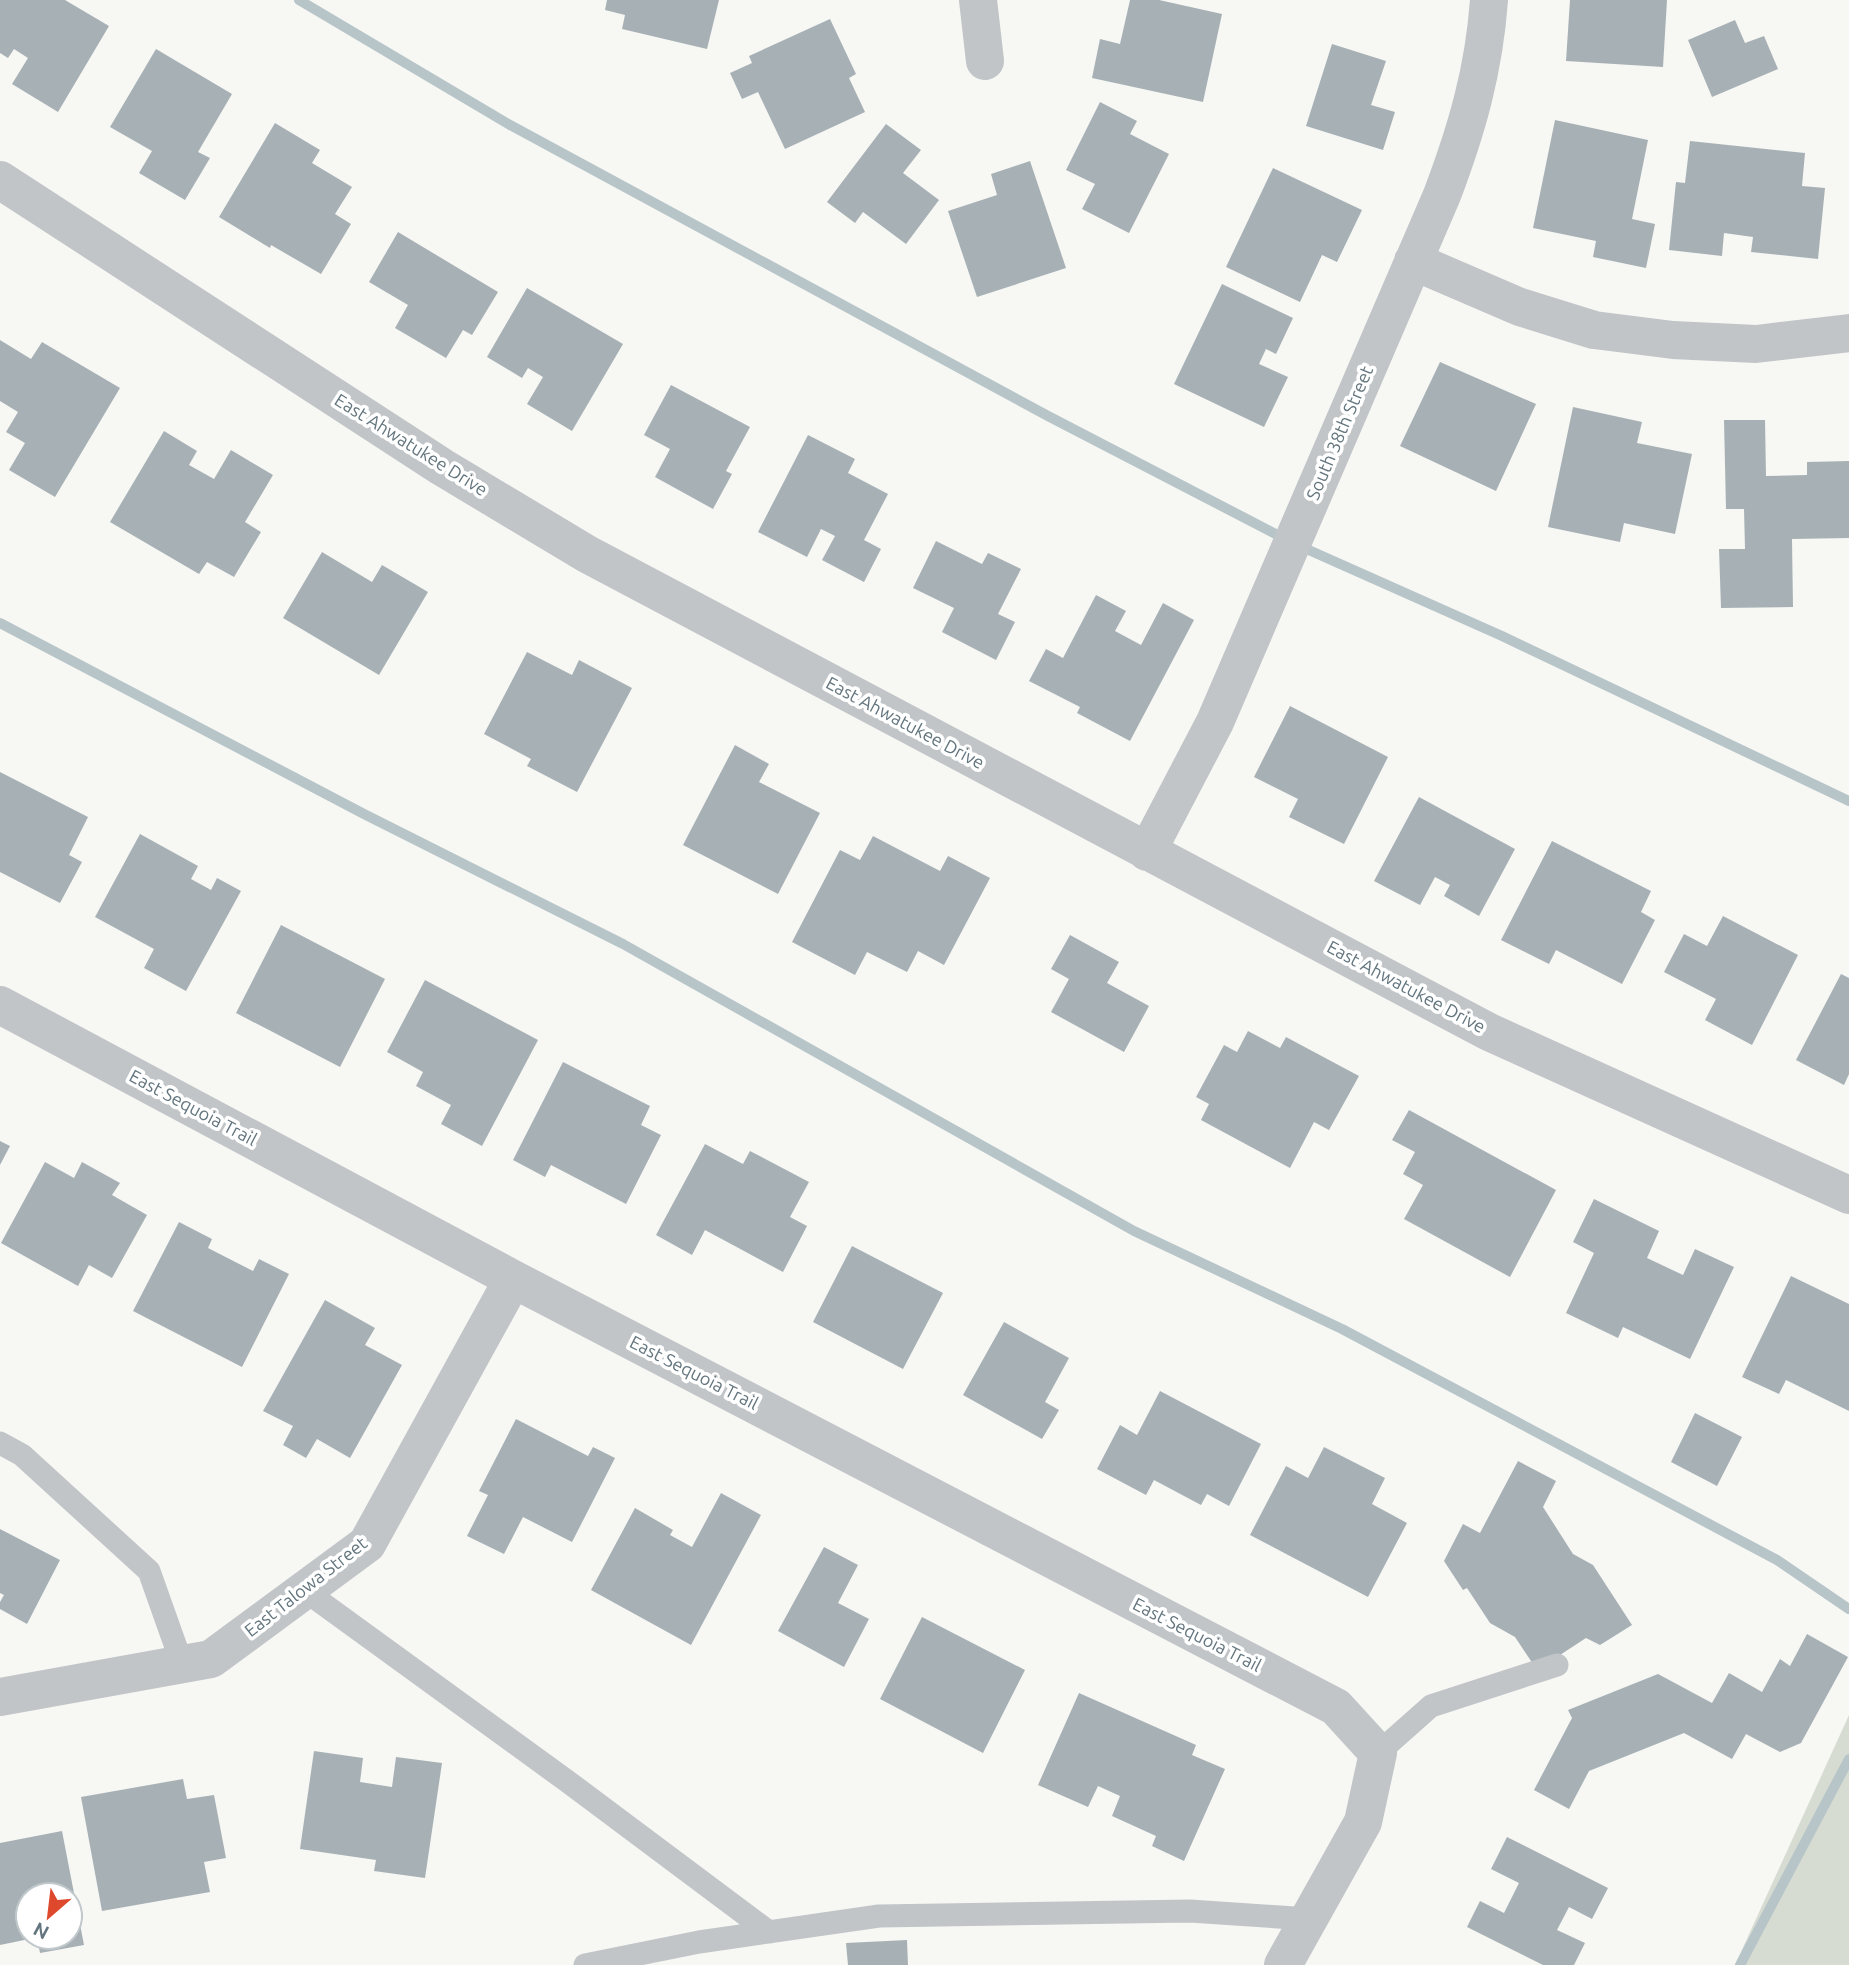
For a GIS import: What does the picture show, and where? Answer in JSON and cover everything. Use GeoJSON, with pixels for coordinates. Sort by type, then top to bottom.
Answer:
{"type":"FeatureCollection","features":[{"type":"Feature","properties":{"kind":"street"},"geometry":{"type":"LineString","coordinates":[[978,0],[985,61]]}},
{"type":"Feature","properties":{"kind":"street","name":"South 38th Street"},"geometry":{"type":"LineString","coordinates":[[1147,852],[1215,722],[1464,138],[1479,83],[1489,0]]}},
{"type":"Feature","properties":{"kind":"street","name":"East Ahwatukee Drive"},"geometry":{"type":"LineString","coordinates":[[0,180],[442,467],[587,554],[1489,1032],[1849,1195]]}},
{"type":"Feature","properties":{"kind":"street"},"geometry":{"type":"LineString","coordinates":[[1413,261],[1520,307],[1594,330],[1673,340],[1756,344],[1849,333]]}},
{"type":"Feature","properties":{"kind":"street","name":"East Sequoia Trail"},"geometry":{"type":"LineString","coordinates":[[0,1005],[513,1279],[1336,1707],[1378,1753]]}},
{"type":"Feature","properties":{"kind":"street","name":"East Talowa Street"},"geometry":{"type":"LineString","coordinates":[[0,1697],[211,1660],[367,1544],[513,1279]]}},
{"type":"Feature","properties":{"kind":"street"},"geometry":{"type":"LineString","coordinates":[[1283,1965],[1363,1822],[1378,1753]]}},
{"type":"Feature","properties":{"kind":"lane"},"geometry":{"type":"LineString","coordinates":[[0,1443],[22,1455],[149,1571],[183,1664]]}},
{"type":"Feature","properties":{"kind":"lane"},"geometry":{"type":"LineString","coordinates":[[304,1590],[769,1932]]}},
{"type":"Feature","properties":{"kind":"lane"},"geometry":{"type":"LineString","coordinates":[[1378,1753],[1431,1706],[1557,1665]]}},
{"type":"Feature","properties":{"kind":"lane"},"geometry":{"type":"LineString","coordinates":[[585,1965],[699,1942],[879,1916],[1190,1911],[1309,1919]]}},
{"type":"Feature","properties":{"kind":"shaded area"},"geometry":{"type":"Polygon","coordinates":[[[1849,1715],[1849,1965],[1735,1965],[1849,1715]]]}},
{"type":"Feature","properties":{"kind":"building"},"geometry":{"type":"Polygon","coordinates":[[[0,0],[65,0],[109,26],[58,112],[12,84],[28,58],[14,49],[8,58],[0,53],[0,0]]]}},
{"type":"Feature","properties":{"kind":"building"},"geometry":{"type":"Polygon","coordinates":[[[607,0],[719,0],[707,49],[622,29],[625,15],[605,10],[607,0]]]}},
{"type":"Feature","properties":{"kind":"building"},"geometry":{"type":"Polygon","coordinates":[[[1130,0],[1159,0],[1222,14],[1203,102],[1092,78],[1100,39],[1120,44],[1130,0]]]}},
{"type":"Feature","properties":{"kind":"building"},"geometry":{"type":"Polygon","coordinates":[[[1570,0],[1667,0],[1663,67],[1566,61],[1570,0]]]}},
{"type":"Feature","properties":{"kind":"building"},"geometry":{"type":"Polygon","coordinates":[[[830,19],[856,74],[849,78],[865,112],[785,149],[758,92],[742,99],[730,73],[752,63],[749,56],[830,19]]]}},
{"type":"Feature","properties":{"kind":"building"},"geometry":{"type":"Polygon","coordinates":[[[1735,20],[1745,43],[1764,36],[1778,69],[1712,97],[1688,40],[1735,20]]]}},
{"type":"Feature","properties":{"kind":"building"},"geometry":{"type":"Polygon","coordinates":[[[1332,44],[1386,61],[1371,105],[1395,112],[1383,150],[1306,126],[1332,44]]]}},
{"type":"Feature","properties":{"kind":"building"},"geometry":{"type":"Polygon","coordinates":[[[156,49],[232,94],[198,152],[210,158],[185,200],[139,173],[152,151],[110,127],[156,49]]]}},
{"type":"Feature","properties":{"kind":"building"},"geometry":{"type":"Polygon","coordinates":[[[1100,102],[1137,121],[1130,134],[1169,154],[1129,233],[1082,209],[1095,184],[1066,170],[1100,102]]]}},
{"type":"Feature","properties":{"kind":"building"},"geometry":{"type":"Polygon","coordinates":[[[1555,120],[1648,140],[1632,219],[1655,224],[1646,268],[1593,257],[1596,241],[1533,228],[1555,120]]]}},
{"type":"Feature","properties":{"kind":"building"},"geometry":{"type":"Polygon","coordinates":[[[275,123],[320,150],[312,163],[352,187],[335,214],[351,224],[321,274],[271,245],[270,248],[219,217],[275,123]]]}},
{"type":"Feature","properties":{"kind":"building"},"geometry":{"type":"Polygon","coordinates":[[[886,124],[921,150],[903,173],[939,200],[906,244],[863,212],[855,223],[827,202],[886,124]]]}},
{"type":"Feature","properties":{"kind":"building"},"geometry":{"type":"Polygon","coordinates":[[[1690,141],[1805,153],[1802,186],[1825,188],[1818,259],[1751,252],[1753,237],[1724,233],[1722,256],[1669,250],[1676,182],[1685,183],[1690,141]]]}},
{"type":"Feature","properties":{"kind":"building"},"geometry":{"type":"Polygon","coordinates":[[[1030,161],[1066,268],[977,297],[948,211],[997,195],[991,174],[1030,161]]]}},
{"type":"Feature","properties":{"kind":"building"},"geometry":{"type":"Polygon","coordinates":[[[1273,168],[1362,210],[1337,262],[1322,255],[1300,302],[1226,267],[1273,168]]]}},
{"type":"Feature","properties":{"kind":"building"},"geometry":{"type":"Polygon","coordinates":[[[398,232],[498,292],[472,335],[463,330],[446,358],[395,328],[408,305],[369,282],[398,232]]]}},
{"type":"Feature","properties":{"kind":"building"},"geometry":{"type":"Polygon","coordinates":[[[1222,284],[1293,318],[1276,354],[1266,349],[1259,364],[1288,377],[1264,427],[1174,384],[1222,284]]]}},
{"type":"Feature","properties":{"kind":"building"},"geometry":{"type":"Polygon","coordinates":[[[527,288],[623,344],[572,431],[527,404],[543,377],[528,368],[522,378],[487,357],[527,288]]]}},
{"type":"Feature","properties":{"kind":"building"},"geometry":{"type":"Polygon","coordinates":[[[0,340],[31,359],[42,342],[120,388],[55,497],[9,470],[25,443],[6,432],[18,412],[0,401],[0,340]]]}},
{"type":"Feature","properties":{"kind":"building"},"geometry":{"type":"Polygon","coordinates":[[[1440,362],[1536,404],[1496,491],[1400,446],[1440,362]]]}},
{"type":"Feature","properties":{"kind":"building"},"geometry":{"type":"Polygon","coordinates":[[[671,385],[750,427],[726,471],[732,474],[713,509],[655,477],[670,449],[644,435],[671,385]]]}},
{"type":"Feature","properties":{"kind":"building"},"geometry":{"type":"Polygon","coordinates":[[[1573,407],[1642,422],[1637,443],[1692,454],[1675,534],[1624,523],[1620,542],[1548,527],[1573,407]]]}},
{"type":"Feature","properties":{"kind":"building"},"geometry":{"type":"Polygon","coordinates":[[[1724,420],[1765,420],[1766,476],[1807,475],[1807,462],[1849,461],[1849,538],[1792,539],[1793,607],[1721,608],[1719,549],[1745,549],[1744,509],[1726,509],[1724,420]]]}},
{"type":"Feature","properties":{"kind":"building"},"geometry":{"type":"Polygon","coordinates":[[[164,431],[197,451],[189,465],[214,479],[231,450],[273,475],[245,522],[261,532],[234,577],[207,562],[199,574],[110,522],[164,431]]]}},
{"type":"Feature","properties":{"kind":"building"},"geometry":{"type":"Polygon","coordinates":[[[808,435],[855,459],[848,473],[888,494],[864,540],[881,549],[864,582],[822,560],[835,536],[821,529],[807,557],[758,532],[808,435]]]}},
{"type":"Feature","properties":{"kind":"building"},"geometry":{"type":"Polygon","coordinates":[[[936,541],[982,564],[988,553],[1021,569],[998,614],[1015,622],[996,660],[942,632],[954,608],[913,588],[936,541]]]}},
{"type":"Feature","properties":{"kind":"building"},"geometry":{"type":"Polygon","coordinates":[[[322,552],[372,582],[382,565],[428,592],[379,675],[283,618],[322,552]]]}},
{"type":"Feature","properties":{"kind":"building"},"geometry":{"type":"Polygon","coordinates":[[[1096,595],[1126,611],[1115,631],[1141,645],[1163,603],[1194,620],[1130,741],[1077,713],[1080,707],[1029,681],[1046,649],[1063,658],[1096,595]]]}},
{"type":"Feature","properties":{"kind":"building"},"geometry":{"type":"Polygon","coordinates":[[[527,652],[572,675],[579,660],[632,688],[577,792],[527,766],[531,759],[484,734],[527,652]]]}},
{"type":"Feature","properties":{"kind":"building"},"geometry":{"type":"Polygon","coordinates":[[[1290,706],[1388,757],[1344,844],[1289,817],[1298,799],[1254,777],[1290,706]]]}},
{"type":"Feature","properties":{"kind":"building"},"geometry":{"type":"Polygon","coordinates":[[[735,745],[769,764],[759,782],[820,813],[778,894],[683,845],[735,745]]]}},
{"type":"Feature","properties":{"kind":"building"},"geometry":{"type":"Polygon","coordinates":[[[0,772],[88,817],[69,855],[82,862],[60,903],[0,872],[0,772]]]}},
{"type":"Feature","properties":{"kind":"building"},"geometry":{"type":"Polygon","coordinates":[[[1419,797],[1515,849],[1479,916],[1444,896],[1450,885],[1435,877],[1420,905],[1374,881],[1419,797]]]}},
{"type":"Feature","properties":{"kind":"building"},"geometry":{"type":"Polygon","coordinates":[[[140,834],[198,866],[191,879],[211,890],[217,878],[241,891],[186,991],[144,968],[154,949],[95,917],[140,834]]]}},
{"type":"Feature","properties":{"kind":"building"},"geometry":{"type":"Polygon","coordinates":[[[873,836],[940,871],[948,856],[990,878],[944,965],[918,951],[907,972],[867,952],[855,975],[792,942],[840,850],[860,860],[873,836]]]}},
{"type":"Feature","properties":{"kind":"building"},"geometry":{"type":"Polygon","coordinates":[[[1552,841],[1651,891],[1641,912],[1655,920],[1622,984],[1556,950],[1549,964],[1501,940],[1552,841]]]}},
{"type":"Feature","properties":{"kind":"building"},"geometry":{"type":"Polygon","coordinates":[[[1723,916],[1798,955],[1752,1045],[1705,1020],[1716,999],[1664,972],[1684,934],[1707,946],[1723,916]]]}},
{"type":"Feature","properties":{"kind":"building"},"geometry":{"type":"Polygon","coordinates":[[[281,925],[385,979],[340,1067],[236,1013],[281,925]]]}},
{"type":"Feature","properties":{"kind":"building"},"geometry":{"type":"Polygon","coordinates":[[[1070,935],[1119,962],[1107,983],[1149,1006],[1124,1052],[1051,1012],[1069,979],[1051,969],[1070,935]]]}},
{"type":"Feature","properties":{"kind":"building"},"geometry":{"type":"Polygon","coordinates":[[[1841,974],[1849,978],[1849,1074],[1844,1085],[1796,1060],[1841,974]]]}},
{"type":"Feature","properties":{"kind":"building"},"geometry":{"type":"Polygon","coordinates":[[[425,980],[538,1040],[482,1146],[441,1124],[451,1105],[416,1086],[423,1072],[387,1052],[425,980]]]}},
{"type":"Feature","properties":{"kind":"building"},"geometry":{"type":"Polygon","coordinates":[[[1248,1031],[1280,1048],[1286,1037],[1359,1076],[1329,1130],[1314,1122],[1290,1168],[1201,1120],[1209,1104],[1196,1097],[1224,1045],[1237,1052],[1248,1031]]]}},
{"type":"Feature","properties":{"kind":"building"},"geometry":{"type":"Polygon","coordinates":[[[563,1062],[650,1106],[641,1125],[661,1135],[626,1204],[551,1165],[545,1177],[513,1160],[563,1062]]]}},
{"type":"Feature","properties":{"kind":"building"},"geometry":{"type":"Polygon","coordinates":[[[1409,1110],[1556,1190],[1510,1277],[1404,1219],[1423,1185],[1403,1174],[1415,1152],[1392,1140],[1409,1110]]]}},
{"type":"Feature","properties":{"kind":"building"},"geometry":{"type":"Polygon","coordinates":[[[0,1141],[10,1146],[0,1165],[0,1141]]]}},
{"type":"Feature","properties":{"kind":"building"},"geometry":{"type":"Polygon","coordinates":[[[705,1144],[743,1164],[750,1151],[809,1182],[790,1217],[807,1226],[783,1272],[705,1230],[692,1255],[656,1235],[705,1144]]]}},
{"type":"Feature","properties":{"kind":"building"},"geometry":{"type":"Polygon","coordinates":[[[45,1162],[74,1178],[82,1162],[120,1183],[112,1195],[147,1215],[112,1278],[89,1265],[78,1286],[1,1243],[45,1162]]]}},
{"type":"Feature","properties":{"kind":"building"},"geometry":{"type":"Polygon","coordinates":[[[1594,1199],[1659,1231],[1647,1258],[1683,1275],[1695,1249],[1734,1267],[1690,1359],[1623,1327],[1618,1338],[1566,1313],[1594,1253],[1573,1242],[1594,1199]]]}},
{"type":"Feature","properties":{"kind":"building"},"geometry":{"type":"Polygon","coordinates":[[[179,1222],[212,1239],[208,1248],[253,1271],[259,1259],[289,1274],[242,1367],[133,1311],[179,1222]]]}},
{"type":"Feature","properties":{"kind":"building"},"geometry":{"type":"Polygon","coordinates":[[[852,1246],[943,1293],[903,1369],[813,1322],[852,1246]]]}},
{"type":"Feature","properties":{"kind":"building"},"geometry":{"type":"Polygon","coordinates":[[[1791,1276],[1849,1304],[1849,1411],[1786,1380],[1779,1394],[1742,1377],[1791,1276]]]}},
{"type":"Feature","properties":{"kind":"building"},"geometry":{"type":"Polygon","coordinates":[[[325,1300],[375,1328],[365,1345],[402,1365],[350,1458],[317,1439],[306,1458],[283,1445],[293,1426],[263,1411],[325,1300]]]}},
{"type":"Feature","properties":{"kind":"building"},"geometry":{"type":"Polygon","coordinates":[[[1004,1322],[1069,1358],[1045,1402],[1059,1410],[1042,1439],[963,1395],[1004,1322]]]}},
{"type":"Feature","properties":{"kind":"building"},"geometry":{"type":"Polygon","coordinates":[[[1160,1391],[1261,1444],[1229,1506],[1207,1494],[1201,1505],[1154,1480],[1146,1495],[1097,1469],[1120,1425],[1137,1435],[1160,1391]]]}},
{"type":"Feature","properties":{"kind":"building"},"geometry":{"type":"Polygon","coordinates":[[[1695,1413],[1742,1437],[1717,1486],[1671,1462],[1695,1413]]]}},
{"type":"Feature","properties":{"kind":"building"},"geometry":{"type":"Polygon","coordinates":[[[516,1419],[588,1456],[593,1447],[615,1458],[572,1542],[523,1517],[504,1554],[467,1536],[488,1495],[479,1491],[516,1419]]]}},
{"type":"Feature","properties":{"kind":"building"},"geometry":{"type":"Polygon","coordinates":[[[1324,1447],[1385,1478],[1372,1504],[1407,1523],[1368,1597],[1250,1535],[1286,1466],[1308,1478],[1324,1447]]]}},
{"type":"Feature","properties":{"kind":"building"},"geometry":{"type":"Polygon","coordinates":[[[1518,1461],[1556,1481],[1543,1507],[1573,1554],[1593,1565],[1632,1625],[1600,1645],[1586,1638],[1537,1670],[1515,1637],[1490,1623],[1467,1588],[1463,1590],[1444,1561],[1463,1524],[1480,1533],[1518,1461]]]}},
{"type":"Feature","properties":{"kind":"building"},"geometry":{"type":"Polygon","coordinates":[[[721,1493],[761,1515],[691,1645],[591,1590],[635,1508],[673,1530],[670,1535],[692,1547],[721,1493]]]}},
{"type":"Feature","properties":{"kind":"building"},"geometry":{"type":"Polygon","coordinates":[[[0,1529],[60,1560],[27,1624],[0,1609],[4,1595],[0,1593],[0,1529]]]}},
{"type":"Feature","properties":{"kind":"building"},"geometry":{"type":"Polygon","coordinates":[[[824,1547],[858,1565],[838,1603],[869,1619],[844,1667],[778,1631],[824,1547]]]}},
{"type":"Feature","properties":{"kind":"building"},"geometry":{"type":"Polygon","coordinates":[[[922,1617],[1025,1670],[983,1753],[880,1699],[922,1617]]]}},
{"type":"Feature","properties":{"kind":"building"},"geometry":{"type":"Polygon","coordinates":[[[1807,1634],[1848,1657],[1801,1743],[1780,1752],[1746,1734],[1732,1759],[1684,1733],[1589,1771],[1569,1809],[1534,1790],[1572,1718],[1568,1710],[1658,1674],[1712,1703],[1729,1673],[1762,1692],[1780,1659],[1790,1666],[1807,1634]]]}},
{"type":"Feature","properties":{"kind":"building"},"geometry":{"type":"Polygon","coordinates":[[[1079,1693],[1196,1745],[1192,1755],[1225,1769],[1184,1861],[1152,1846],[1156,1836],[1112,1816],[1120,1796],[1098,1786],[1088,1807],[1038,1785],[1079,1693]]]}},
{"type":"Feature","properties":{"kind":"building"},"geometry":{"type":"Polygon","coordinates":[[[314,1751],[363,1758],[360,1782],[392,1787],[396,1757],[442,1763],[425,1878],[374,1871],[376,1860],[300,1849],[314,1751]]]}},
{"type":"Feature","properties":{"kind":"building"},"geometry":{"type":"Polygon","coordinates":[[[183,1779],[187,1799],[214,1795],[226,1858],[204,1862],[210,1892],[102,1911],[81,1797],[183,1779]]]}},
{"type":"Feature","properties":{"kind":"building"},"geometry":{"type":"Polygon","coordinates":[[[62,1831],[72,1881],[14,1881],[14,1942],[0,1945],[0,1843],[62,1831]]]}},
{"type":"Feature","properties":{"kind":"building"},"geometry":{"type":"Polygon","coordinates":[[[1507,1837],[1608,1888],[1592,1919],[1569,1907],[1557,1930],[1585,1943],[1574,1965],[1543,1965],[1467,1927],[1480,1901],[1504,1913],[1519,1883],[1491,1869],[1507,1837]]]}},
{"type":"Feature","properties":{"kind":"building"},"geometry":{"type":"Polygon","coordinates":[[[907,1940],[908,1965],[848,1965],[846,1943],[907,1940]]]}},
{"type":"Feature","properties":{"kind":"waterway"},"geometry":{"type":"LineString","coordinates":[[299,0],[510,125],[1048,416],[1293,543],[1502,636],[1849,801]]}},
{"type":"Feature","properties":{"kind":"waterway"},"geometry":{"type":"LineString","coordinates":[[0,623],[364,814],[623,944],[1134,1231],[1342,1329],[1777,1560],[1849,1609]]}},
{"type":"Feature","properties":{"kind":"waterway"},"geometry":{"type":"LineString","coordinates":[[1740,1965],[1849,1759]]}}]}
